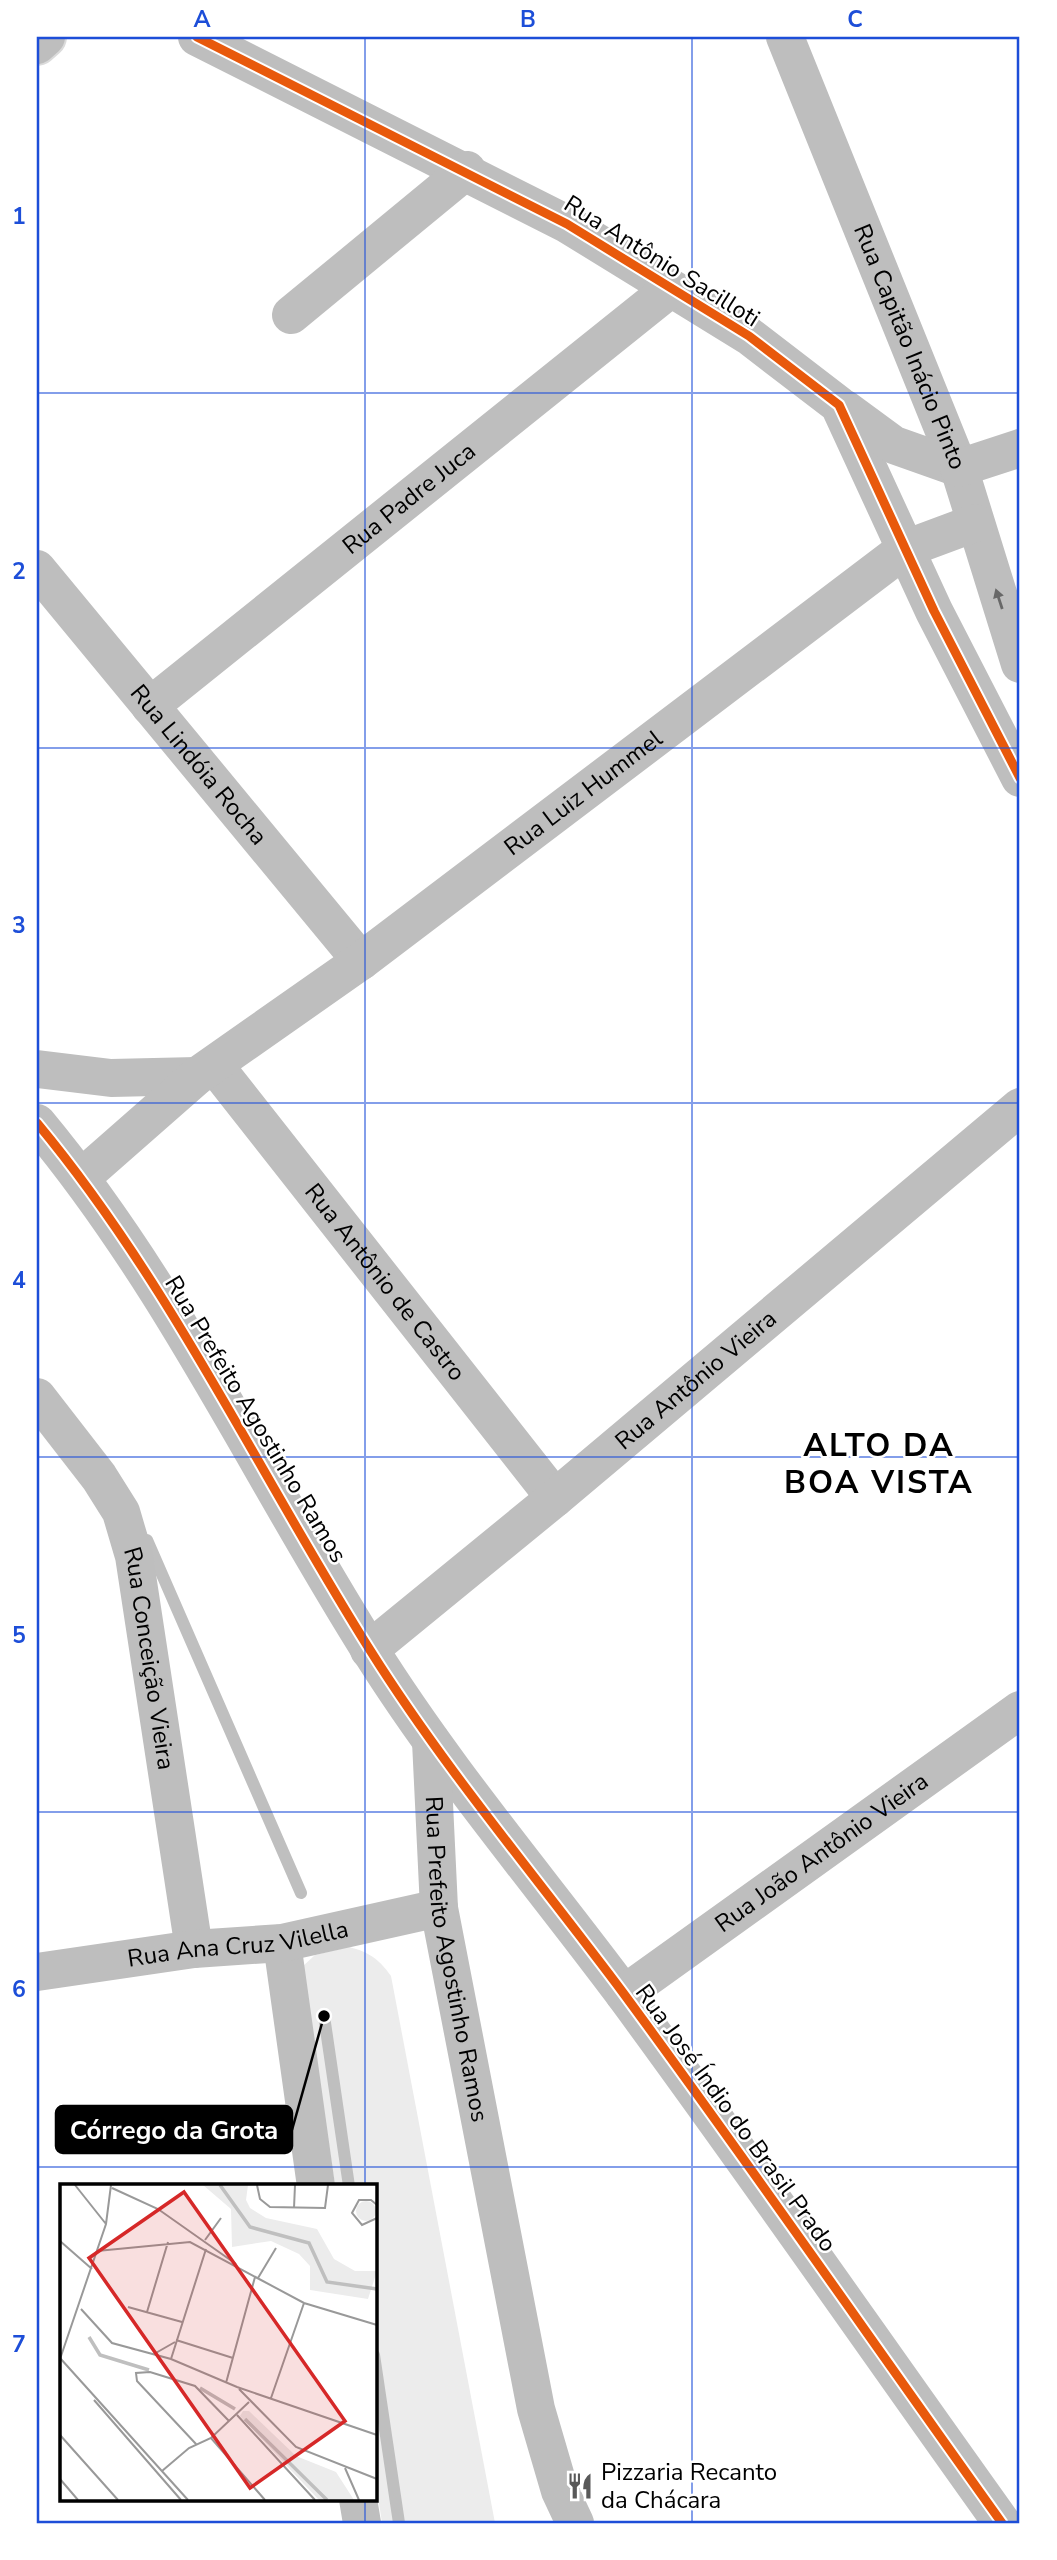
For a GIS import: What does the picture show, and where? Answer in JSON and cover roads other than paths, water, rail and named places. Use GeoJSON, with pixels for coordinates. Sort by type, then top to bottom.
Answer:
{"type":"FeatureCollection","features":[{"type":"Feature","properties":{"kind":"street"},"geometry":{"type":"LineString","coordinates":[[37,45],[46,37]]}},
{"type":"Feature","properties":{"kind":"street","name":"Rua Antônio Sacilloti"},"geometry":{"type":"LineString","coordinates":[[197,37],[467,170],[568,223],[749,336],[839,405],[905,549],[1020,778]]}},
{"type":"Feature","properties":{"kind":"street","name":"Rua Capitão Inácio Pinto"},"geometry":{"type":"LineString","coordinates":[[785,37],[959,468],[1020,664]]}},
{"type":"Feature","properties":{"kind":"street"},"geometry":{"type":"LineString","coordinates":[[291,315],[467,170]]}},
{"type":"Feature","properties":{"kind":"street","name":"Rua Padre Juca"},"geometry":{"type":"LineString","coordinates":[[150,706],[670,289]]}},
{"type":"Feature","properties":{"kind":"street"},"geometry":{"type":"LineString","coordinates":[[839,405],[894,445],[959,468],[1020,448]]}},
{"type":"Feature","properties":{"kind":"street","name":"Rua Luiz Hummel"},"geometry":{"type":"LineString","coordinates":[[82,1177],[206,1071],[361,961],[905,549],[975,523]]}},
{"type":"Feature","properties":{"kind":"street","name":"Rua Lindóia Rocha"},"geometry":{"type":"LineString","coordinates":[[37,569],[361,961]]}},
{"type":"Feature","properties":{"kind":"street"},"geometry":{"type":"LineString","coordinates":[[37,1069],[111,1078],[206,1071]]}},
{"type":"Feature","properties":{"kind":"street","name":"Rua Antônio de Castro"},"geometry":{"type":"LineString","coordinates":[[206,1071],[555,1498]]}},
{"type":"Feature","properties":{"kind":"street","name":"Rua Antônio Vieira"},"geometry":{"type":"LineString","coordinates":[[369,1650],[555,1498],[1020,1107]]}},
{"type":"Feature","properties":{"kind":"street","name":"Rua Prefeito Agostinho Ramos"},"geometry":{"type":"LineString","coordinates":[[37,1124],[82,1177],[194,1350],[369,1650],[431,1741],[439,1908],[536,2409],[560,2491],[575,2523]]}},
{"type":"Feature","properties":{"kind":"street","name":"Rua Conceição Vieira"},"geometry":{"type":"LineString","coordinates":[[37,1397],[99,1477],[121,1511],[134,1556],[194,1949]]}},
{"type":"Feature","properties":{"kind":"street","name":"Rua João Antônio Vieira"},"geometry":{"type":"LineString","coordinates":[[624,1994],[1020,1710]]}},
{"type":"Feature","properties":{"kind":"street","name":"Rua José Índio do Brasil Prado"},"geometry":{"type":"LineString","coordinates":[[431,1741],[624,1994],[1002,2523]]}},
{"type":"Feature","properties":{"kind":"street","name":"Rua Ana Cruz Vilella"},"geometry":{"type":"LineString","coordinates":[[37,1972],[194,1949],[282,1942],[439,1908]]}},
{"type":"Feature","properties":{"kind":"street"},"geometry":{"type":"LineString","coordinates":[[282,1942],[316,2184]]}},
{"type":"Feature","properties":{"kind":"street"},"geometry":{"type":"LineString","coordinates":[[358,2500],[362,2523]]}},
{"type":"Feature","properties":{"kind":"waterway"},"geometry":{"type":"LineString","coordinates":[[147,1540],[301,1893]]}},
{"type":"Feature","properties":{"kind":"waterway"},"geometry":{"type":"LineString","coordinates":[[324,2016],[349,2184]]}},
{"type":"Feature","properties":{"kind":"waterway"},"geometry":{"type":"LineString","coordinates":[[376,2368],[399,2523]]}},
{"type":"Feature","properties":{"kind":"place","name":"Córrego da Grota"},"geometry":{"type":"Point","coordinates":[324,2016]}},
{"type":"Feature","properties":{"kind":"place","name":"Pizzaria Recanto da Chácara"},"geometry":{"type":"Point","coordinates":[580,2486]}},
{"type":"Feature","properties":{"kind":"district","name":"ALTO DA BOA VISTA"},"geometry":{"type":"Point","coordinates":[879,1464]}}]}
